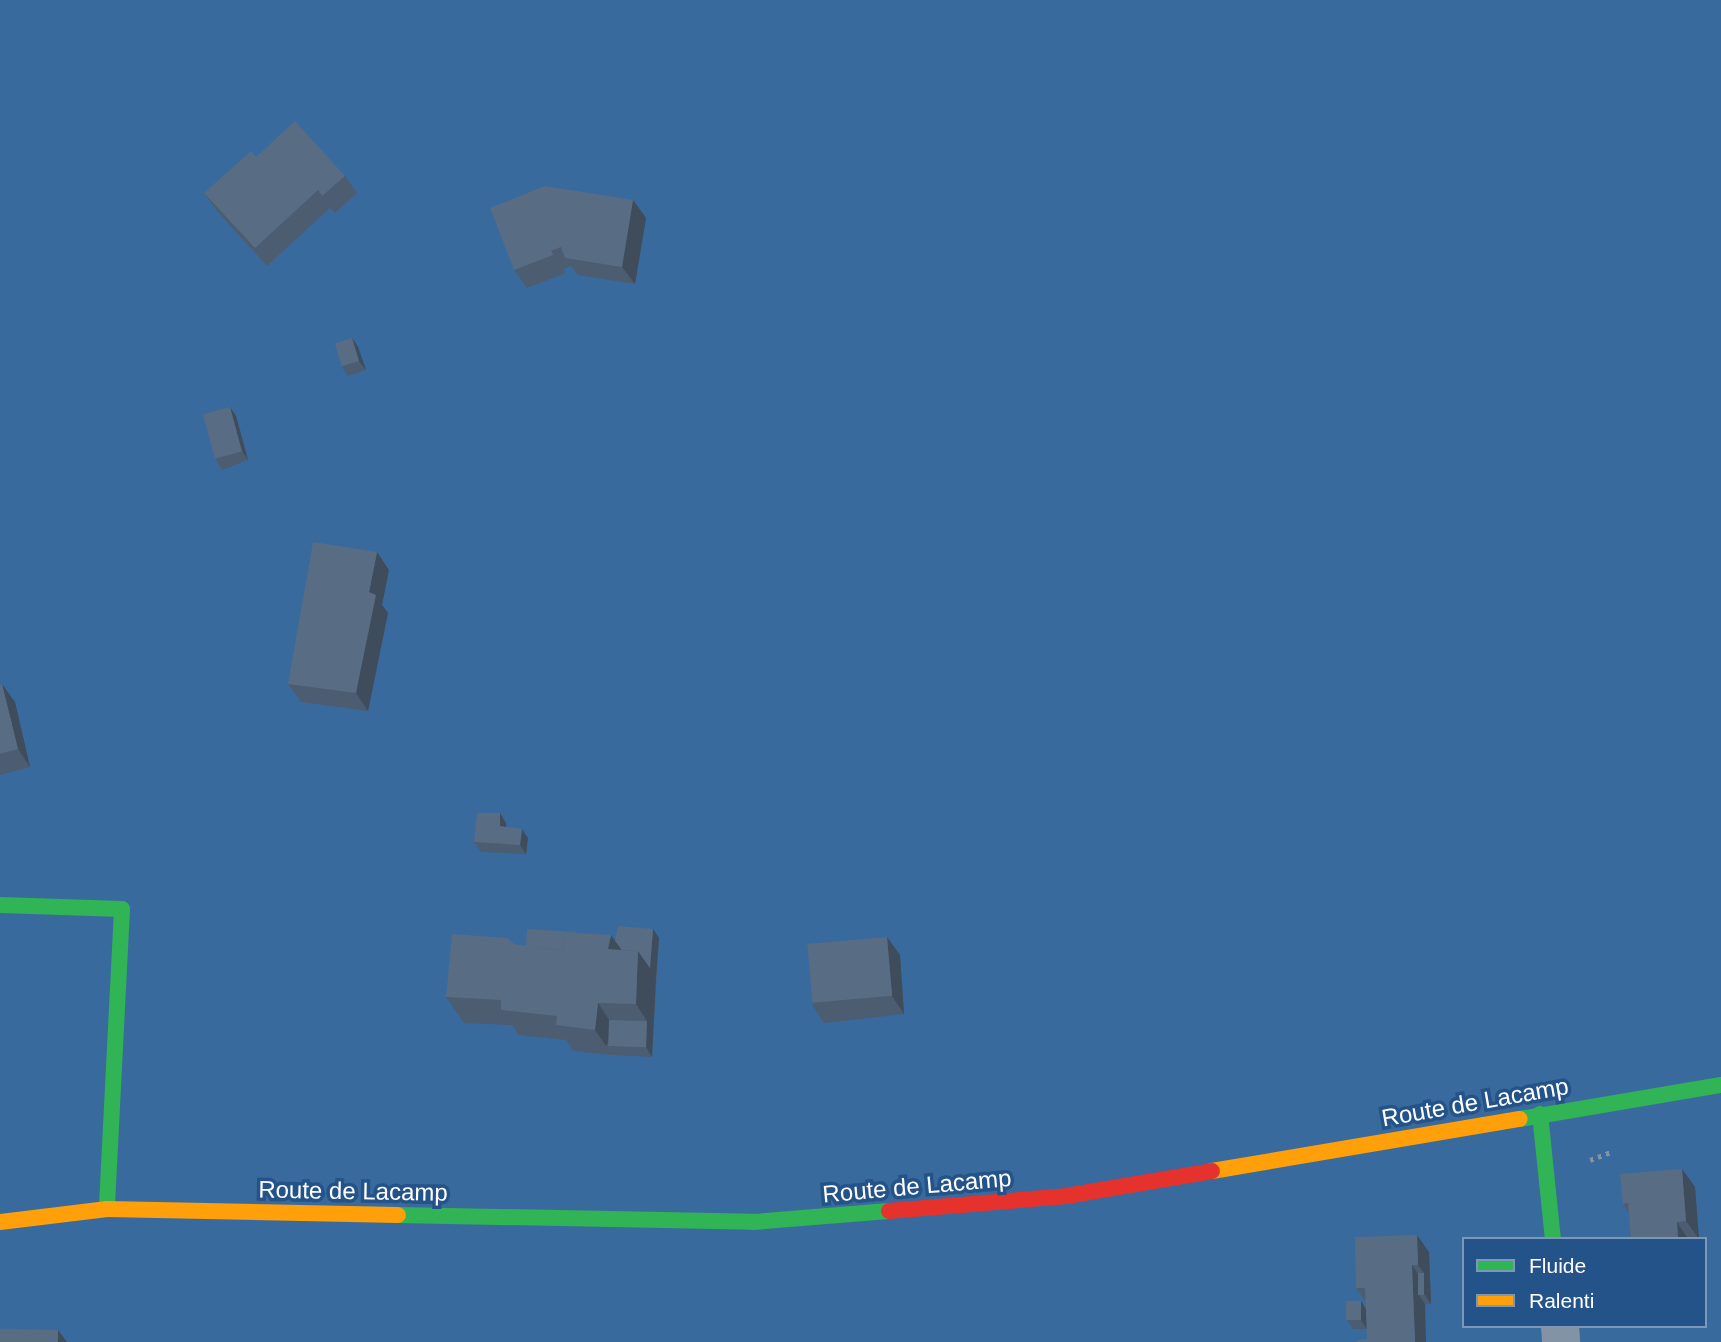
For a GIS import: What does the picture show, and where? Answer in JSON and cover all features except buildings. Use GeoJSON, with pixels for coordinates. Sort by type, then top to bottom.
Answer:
{"type":"FeatureCollection","features":[{"type":"Feature","properties":{"kind":"street"},"geometry":{"type":"LineString","coordinates":[[0,905],[122,909],[107,1209]]}},
{"type":"Feature","properties":{"kind":"street","name":"Route de Lacamp"},"geometry":{"type":"LineString","coordinates":[[0,1222],[107,1209],[754,1222],[1066,1196],[1721,1085]]}},
{"type":"Feature","properties":{"kind":"street"},"geometry":{"type":"LineString","coordinates":[[1540,1114],[1553,1237]]}},
{"type":"Feature","properties":{"kind":"shaded area"},"geometry":{"type":"Polygon","coordinates":[[[0,0],[1721,0],[1721,1342],[0,1342],[0,0]]]}},
{"type":"Feature","properties":{"kind":"traffic: fast"},"geometry":{"type":"LineString","coordinates":[[0,905],[122,909],[107,1209]]}},
{"type":"Feature","properties":{"kind":"traffic: fast"},"geometry":{"type":"LineString","coordinates":[[1520,1119],[1721,1085]]}},
{"type":"Feature","properties":{"kind":"traffic: fast"},"geometry":{"type":"LineString","coordinates":[[1540,1114],[1553,1237]]}},
{"type":"Feature","properties":{"kind":"traffic: fast"},"geometry":{"type":"LineString","coordinates":[[398,1215],[754,1222],[889,1211]]}},
{"type":"Feature","properties":{"kind":"traffic: slow"},"geometry":{"type":"LineString","coordinates":[[1212,1171],[1520,1119]]}},
{"type":"Feature","properties":{"kind":"traffic: slow"},"geometry":{"type":"LineString","coordinates":[[0,1222],[107,1209],[398,1215]]}},
{"type":"Feature","properties":{"kind":"traffic: jam"},"geometry":{"type":"LineString","coordinates":[[889,1211],[1066,1196],[1212,1171]]}}]}
